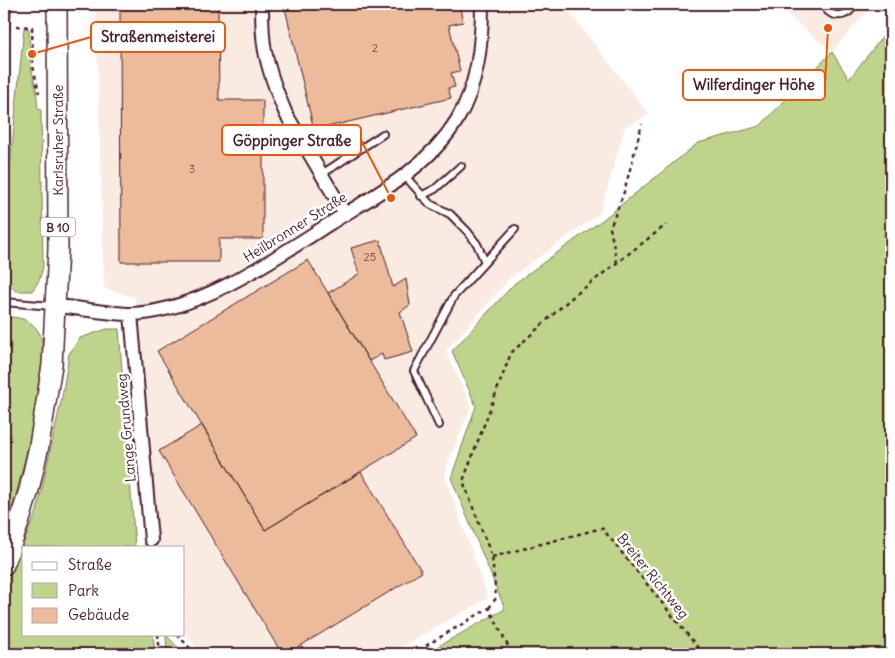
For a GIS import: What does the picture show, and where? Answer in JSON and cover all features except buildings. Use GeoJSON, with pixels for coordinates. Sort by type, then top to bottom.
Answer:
{"type":"FeatureCollection","features":[{"type":"Feature","properties":{"kind":"main road","name":"Karlsruher Straße"},"geometry":{"type":"LineString","coordinates":[[56,306],[58,249],[57,4]]}},
{"type":"Feature","properties":{"kind":"main road","name":"B 10"},"geometry":{"type":"LineString","coordinates":[[4,565],[20,520],[39,446],[52,366],[56,306]]}},
{"type":"Feature","properties":{"kind":"street"},"geometry":{"type":"LineString","coordinates":[[262,4],[264,49],[270,74],[286,114],[345,214]]}},
{"type":"Feature","properties":{"kind":"street","name":"Heilbronner Straße"},"geometry":{"type":"LineString","coordinates":[[56,306],[132,314],[179,304],[204,295],[255,271],[404,175],[436,148],[457,119],[470,91],[479,62],[482,4]]}},
{"type":"Feature","properties":{"kind":"street","name":"Lange Grundweg"},"geometry":{"type":"LineString","coordinates":[[132,314],[147,511],[151,540]]}},
{"type":"Feature","properties":{"kind":"lane"},"geometry":{"type":"LineString","coordinates":[[4,43],[7,4]]}},
{"type":"Feature","properties":{"kind":"lane"},"geometry":{"type":"LineString","coordinates":[[823,4],[826,11],[833,15],[842,15],[849,12],[855,4]]}},
{"type":"Feature","properties":{"kind":"lane"},"geometry":{"type":"LineString","coordinates":[[322,174],[384,134]]}},
{"type":"Feature","properties":{"kind":"lane"},"geometry":{"type":"LineString","coordinates":[[421,196],[434,189],[461,166]]}},
{"type":"Feature","properties":{"kind":"lane"},"geometry":{"type":"LineString","coordinates":[[404,175],[430,204],[450,214],[477,244],[484,262]]}},
{"type":"Feature","properties":{"kind":"lane"},"geometry":{"type":"LineString","coordinates":[[439,424],[414,371],[454,296],[515,229]]}},
{"type":"Feature","properties":{"kind":"lane","name":"Heilbronner Straße"},"geometry":{"type":"LineString","coordinates":[[4,302],[56,306]]}},
{"type":"Feature","properties":{"kind":"path"},"geometry":{"type":"LineString","coordinates":[[5,25],[32,27],[33,66],[39,92],[40,107],[57,106]]}},
{"type":"Feature","properties":{"kind":"path"},"geometry":{"type":"LineString","coordinates":[[617,263],[610,228],[624,192],[642,124]]}},
{"type":"Feature","properties":{"kind":"path"},"geometry":{"type":"LineString","coordinates":[[412,654],[489,608],[496,598],[492,557],[463,481],[511,353],[570,299],[666,225]]}},
{"type":"Feature","properties":{"kind":"path","name":"Breiter Richtweg"},"geometry":{"type":"LineString","coordinates":[[492,557],[602,528],[703,654]]}},
{"type":"Feature","properties":{"kind":"path"},"geometry":{"type":"LineString","coordinates":[[489,608],[512,654]]}},
{"type":"Feature","properties":{"kind":"path"},"geometry":{"type":"LineString","coordinates":[[158,636],[160,654]]}},
{"type":"Feature","properties":{"kind":"path"},"geometry":{"type":"LineString","coordinates":[[179,636],[194,654]]}},
{"type":"Feature","properties":{"kind":"shaded area"},"geometry":{"type":"Polygon","coordinates":[[[96,4],[563,4],[649,114],[625,127],[600,213],[510,278],[446,351],[471,406],[444,473],[488,598],[388,654],[202,654],[185,633],[185,546],[157,546],[135,298],[104,288],[96,4]]]}},
{"type":"Feature","properties":{"kind":"shaded area"},"geometry":{"type":"Polygon","coordinates":[[[775,4],[873,4],[832,52],[775,4]]]}},
{"type":"Feature","properties":{"kind":"green space"},"geometry":{"type":"Polygon","coordinates":[[[891,26],[891,654],[424,654],[505,609],[451,478],[476,406],[452,351],[515,283],[601,221],[698,143],[760,126],[832,52],[849,79],[891,26]]]}},
{"type":"Feature","properties":{"kind":"green space"},"geometry":{"type":"Polygon","coordinates":[[[24,28],[29,29],[31,67],[38,109],[41,110],[43,267],[39,281],[32,291],[16,291],[4,281],[4,225],[24,28]]]}},
{"type":"Feature","properties":{"kind":"green space"},"geometry":{"type":"Polygon","coordinates":[[[12,317],[26,320],[36,328],[41,337],[43,352],[30,438],[4,535],[4,319],[12,317]]]}},
{"type":"Feature","properties":{"kind":"green space"},"geometry":{"type":"Polygon","coordinates":[[[107,329],[119,329],[135,546],[22,546],[37,511],[62,397],[69,354],[80,338],[107,329]]]}},
{"type":"Feature","properties":{"kind":"green space"},"geometry":{"type":"Polygon","coordinates":[[[22,546],[22,636],[153,636],[155,654],[4,654],[4,589],[22,546]]]}},
{"type":"Feature","properties":{"kind":"green space"},"geometry":{"type":"Polygon","coordinates":[[[166,636],[184,654],[167,654],[166,636]]]}},
{"type":"Feature","properties":{"kind":"place","name":"Wilferdinger Höhe"},"geometry":{"type":"Point","coordinates":[828,28]}},
{"type":"Feature","properties":{"kind":"place","name":"Straßenmeisterei"},"geometry":{"type":"Point","coordinates":[32,54]}},
{"type":"Feature","properties":{"kind":"place","name":"Göppinger Straße"},"geometry":{"type":"Point","coordinates":[391,198]}}]}
